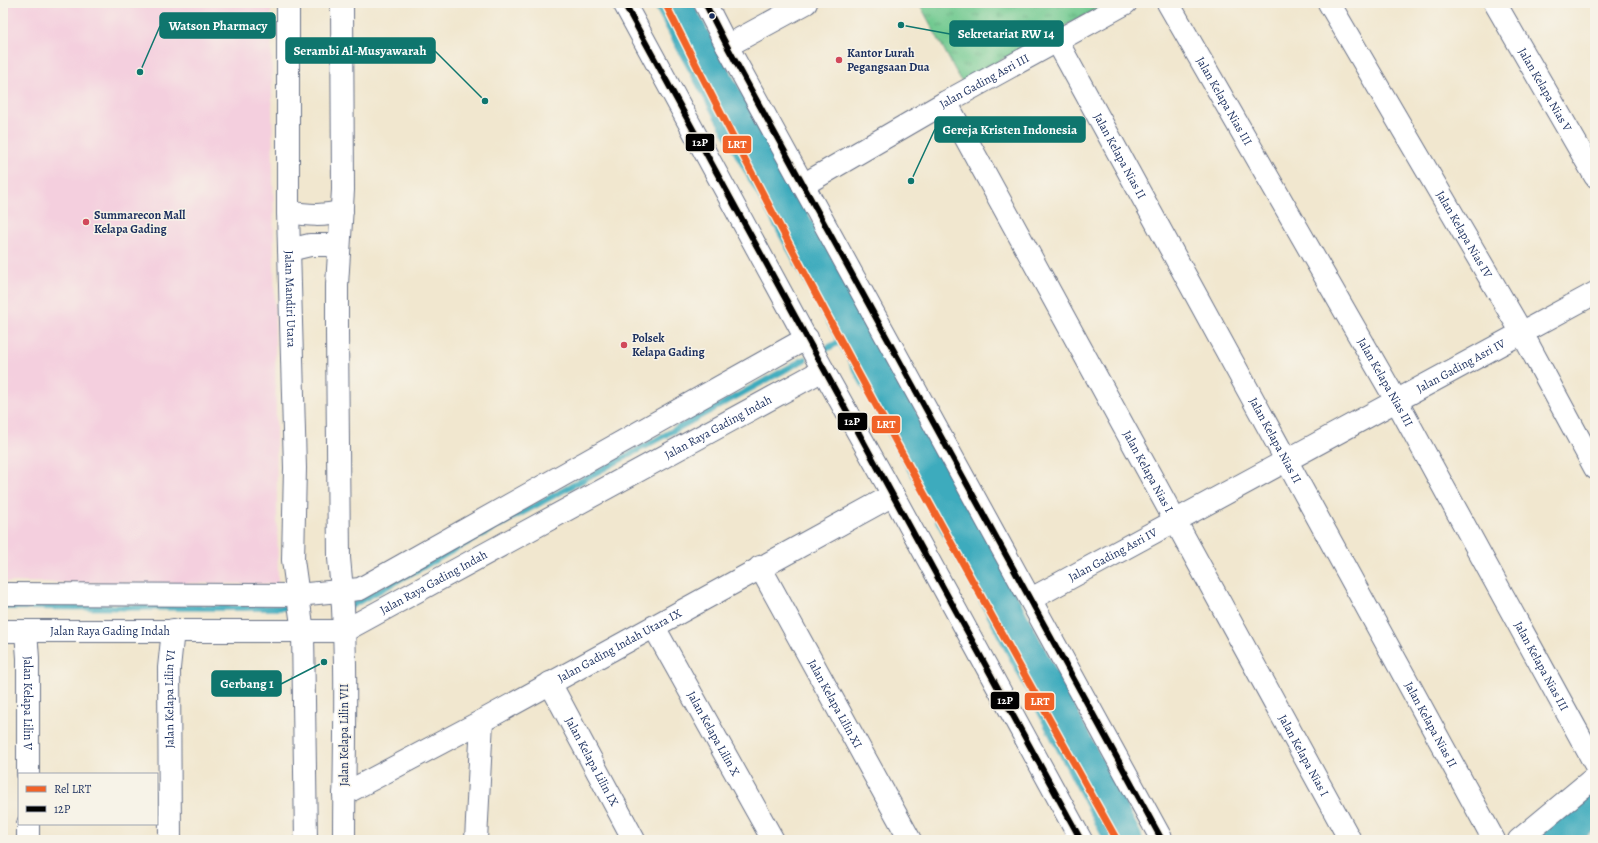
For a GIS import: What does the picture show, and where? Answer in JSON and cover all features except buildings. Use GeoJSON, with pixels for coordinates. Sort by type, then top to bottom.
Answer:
{"type":"FeatureCollection","features":[{"type":"Feature","properties":{"kind":"street","name":"Jalan Mandiri Utara"},"geometry":{"type":"LineString","coordinates":[[288,3],[288,212],[294,438],[293,560],[303,632]]}},
{"type":"Feature","properties":{"kind":"street"},"geometry":{"type":"LineString","coordinates":[[342,3],[342,211],[339,252],[337,332],[339,550],[342,591]]}},
{"type":"Feature","properties":{"kind":"street"},"geometry":{"type":"LineString","coordinates":[[624,3],[823,370],[893,495],[1081,840]]}},
{"type":"Feature","properties":{"kind":"street"},"geometry":{"type":"LineString","coordinates":[[705,3],[727,46],[1162,840]]}},
{"type":"Feature","properties":{"kind":"street"},"geometry":{"type":"LineString","coordinates":[[727,46],[806,3]]}},
{"type":"Feature","properties":{"kind":"street","name":"Jalan Gading Asri III"},"geometry":{"type":"LineString","coordinates":[[803,185],[946,102],[1126,3]]}},
{"type":"Feature","properties":{"kind":"street","name":"Jalan Kelapa Nias III"},"geometry":{"type":"LineString","coordinates":[[1168,3],[1397,402],[1595,764]]}},
{"type":"Feature","properties":{"kind":"street","name":"Jalan Kelapa Nias IV"},"geometry":{"type":"LineString","coordinates":[[1329,3],[1522,333],[1595,468]]}},
{"type":"Feature","properties":{"kind":"street","name":"Jalan Kelapa Nias V"},"geometry":{"type":"LineString","coordinates":[[1495,3],[1595,176]]}},
{"type":"Feature","properties":{"kind":"street","name":"Jalan Kelapa Nias II"},"geometry":{"type":"LineString","coordinates":[[1057,41],[1494,840]]}},
{"type":"Feature","properties":{"kind":"street","name":"Jalan Kelapa Nias I"},"geometry":{"type":"LineString","coordinates":[[946,102],[1350,840]]}},
{"type":"Feature","properties":{"kind":"street"},"geometry":{"type":"LineString","coordinates":[[288,212],[310,216],[332,214],[342,211]]}},
{"type":"Feature","properties":{"kind":"street"},"geometry":{"type":"LineString","coordinates":[[289,250],[310,245],[331,245],[339,252]]}},
{"type":"Feature","properties":{"kind":"street","name":"Jalan Gading Asri IV"},"geometry":{"type":"LineString","coordinates":[[1031,600],[1595,293]]}},
{"type":"Feature","properties":{"kind":"street"},"geometry":{"type":"LineString","coordinates":[[3,594],[297,594],[360,589],[806,338]]}},
{"type":"Feature","properties":{"kind":"street","name":"Jalan Raya Gading Indah"},"geometry":{"type":"LineString","coordinates":[[3,632],[173,630],[303,632],[344,631],[823,370]]}},
{"type":"Feature","properties":{"kind":"street","name":"Jalan Gading Indah Utara IX"},"geometry":{"type":"LineString","coordinates":[[344,794],[482,721],[893,495]]}},
{"type":"Feature","properties":{"kind":"street","name":"Jalan Kelapa Lilin XI"},"geometry":{"type":"LineString","coordinates":[[760,567],[910,840]]}},
{"type":"Feature","properties":{"kind":"street","name":"Jalan Kelapa Lilin VII"},"geometry":{"type":"LineString","coordinates":[[342,591],[344,631],[344,840]]}},
{"type":"Feature","properties":{"kind":"street","name":"Jalan Kelapa Lilin X"},"geometry":{"type":"LineString","coordinates":[[654,627],[773,840]]}},
{"type":"Feature","properties":{"kind":"street","name":"Jalan Kelapa Lilin VI"},"geometry":{"type":"LineString","coordinates":[[170,840],[169,668],[173,630]]}},
{"type":"Feature","properties":{"kind":"street","name":"Jalan Kelapa Lilin V"},"geometry":{"type":"LineString","coordinates":[[26,632],[28,658],[28,773]]}},
{"type":"Feature","properties":{"kind":"street"},"geometry":{"type":"LineString","coordinates":[[303,632],[306,840]]}},
{"type":"Feature","properties":{"kind":"street","name":"Jalan Kelapa Lilin IX"},"geometry":{"type":"LineString","coordinates":[[550,683],[634,840]]}},
{"type":"Feature","properties":{"kind":"street"},"geometry":{"type":"LineString","coordinates":[[477,838],[482,721]]}},
{"type":"Feature","properties":{"kind":"street"},"geometry":{"type":"LineString","coordinates":[[1519,840],[1595,777]]}},
{"type":"Feature","properties":{"kind":"street"},"geometry":{"type":"LineString","coordinates":[[28,825],[28,840]]}},
{"type":"Feature","properties":{"kind":"shaded area"},"geometry":{"type":"Polygon","coordinates":[[[3,3],[271,3],[278,584],[3,582],[3,3]]]}},
{"type":"Feature","properties":{"kind":"green space"},"geometry":{"type":"Polygon","coordinates":[[[919,3],[1108,3],[961,81],[919,3]]]}},
{"type":"Feature","properties":{"kind":"waterway"},"geometry":{"type":"LineString","coordinates":[[673,3],[997,596],[1124,840]]}},
{"type":"Feature","properties":{"kind":"waterway"},"geometry":{"type":"LineString","coordinates":[[826,349],[854,334]]}},
{"type":"Feature","properties":{"kind":"waterway"},"geometry":{"type":"LineString","coordinates":[[347,608],[805,359]]}},
{"type":"Feature","properties":{"kind":"waterway"},"geometry":{"type":"LineString","coordinates":[[3,607],[295,608]]}},
{"type":"Feature","properties":{"kind":"waterway"},"geometry":{"type":"LineString","coordinates":[[1554,840],[1595,806]]}},
{"type":"Feature","properties":{"kind":"rail line","name":"LRT"},"geometry":{"type":"LineString","coordinates":[[665,3],[774,215],[886,424],[1117,840]]}},
{"type":"Feature","properties":{"kind":"transit line","name":"12P"},"geometry":{"type":"LineString","coordinates":[[624,3],[1081,840]]}},
{"type":"Feature","properties":{"kind":"transit line","name":"12P"},"geometry":{"type":"LineString","coordinates":[[705,3],[727,46],[1162,840]]}},
{"type":"Feature","properties":{"kind":"place","name":"Sekretariat RW 14"},"geometry":{"type":"Point","coordinates":[901,25]}},
{"type":"Feature","properties":{"kind":"place","name":"Kantor Lurah Pegangsaan Dua"},"geometry":{"type":"Point","coordinates":[839,60]}},
{"type":"Feature","properties":{"kind":"place","name":"Watson Pharmacy"},"geometry":{"type":"Point","coordinates":[140,72]}},
{"type":"Feature","properties":{"kind":"place","name":"Serambi Al-Musyawarah"},"geometry":{"type":"Point","coordinates":[485,101]}},
{"type":"Feature","properties":{"kind":"place","name":"Gereja Kristen Indonesia"},"geometry":{"type":"Point","coordinates":[911,181]}},
{"type":"Feature","properties":{"kind":"place","name":"Summarecon Mall Kelapa Gading"},"geometry":{"type":"Point","coordinates":[86,222]}},
{"type":"Feature","properties":{"kind":"place","name":"Polsek Kelapa Gading"},"geometry":{"type":"Point","coordinates":[624,345]}},
{"type":"Feature","properties":{"kind":"place","name":"Gerbang 1"},"geometry":{"type":"Point","coordinates":[324,662]}}]}
